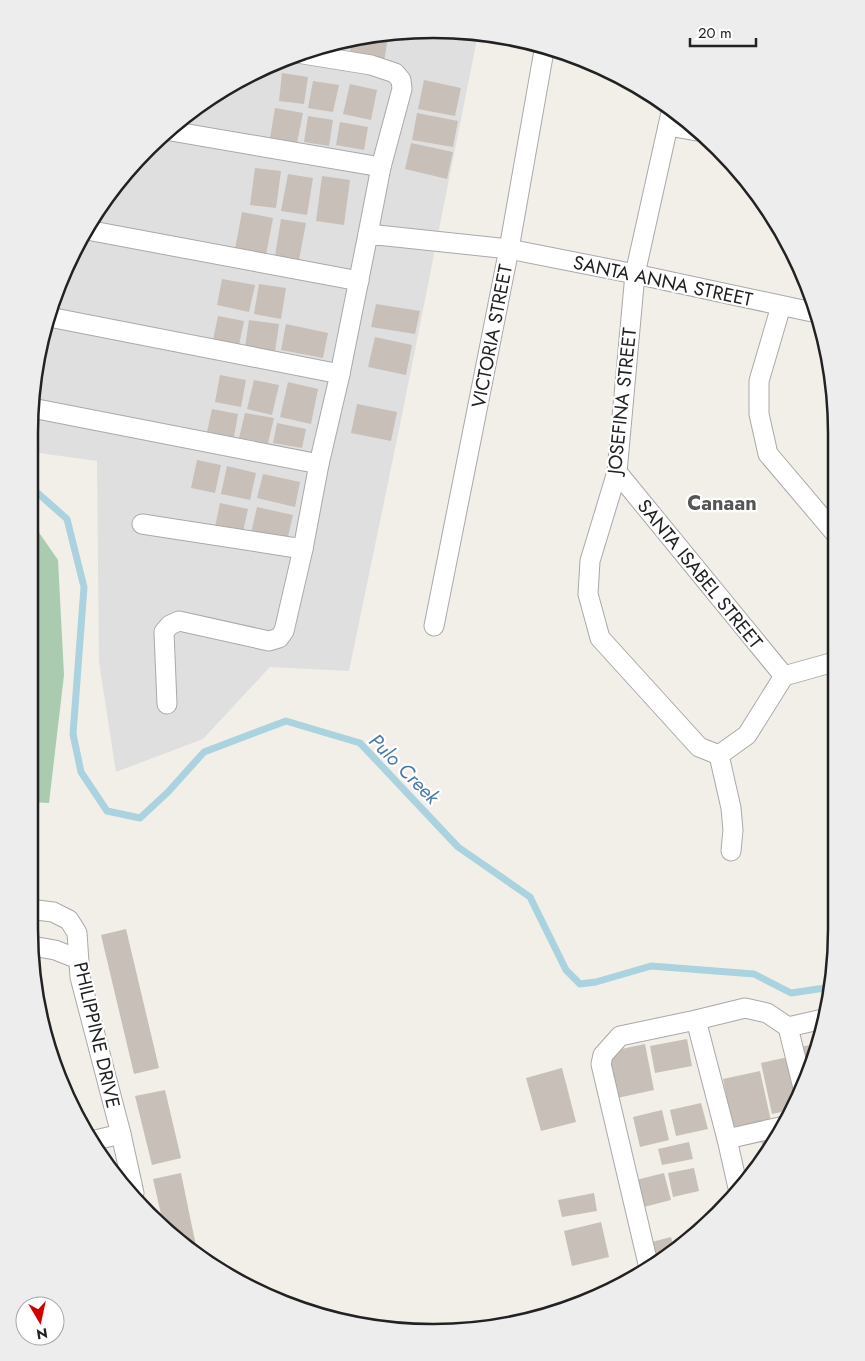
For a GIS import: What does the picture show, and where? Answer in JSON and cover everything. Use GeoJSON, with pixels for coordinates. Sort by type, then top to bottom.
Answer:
{"type":"FeatureCollection","features":[{"type":"Feature","properties":{"kind":"street","name":"VICTORIA STREET"},"geometry":{"type":"LineString","coordinates":[[434,626],[509,249],[543,53]]}},
{"type":"Feature","properties":{"kind":"street"},"geometry":{"type":"LineString","coordinates":[[167,704],[164,632],[170,625],[179,621],[269,642],[279,638],[284,631],[303,549],[381,167],[402,89],[401,80],[395,73],[372,65],[314,56]]}},
{"type":"Feature","properties":{"kind":"street","name":"JOSEFINA STREET"},"geometry":{"type":"LineString","coordinates":[[670,117],[635,274],[617,472],[590,561],[588,594],[600,638],[699,746],[719,755]]}},
{"type":"Feature","properties":{"kind":"street"},"geometry":{"type":"LineString","coordinates":[[177,132],[381,167]]}},
{"type":"Feature","properties":{"kind":"street"},"geometry":{"type":"LineString","coordinates":[[93,231],[359,282]]}},
{"type":"Feature","properties":{"kind":"street","name":"SANTA ANNA STREET"},"geometry":{"type":"LineString","coordinates":[[368,234],[509,249],[635,274],[809,312]]}},
{"type":"Feature","properties":{"kind":"street"},"geometry":{"type":"LineString","coordinates":[[781,306],[759,381],[759,414],[768,454],[828,524]]}},
{"type":"Feature","properties":{"kind":"street"},"geometry":{"type":"LineString","coordinates":[[54,318],[340,374]]}},
{"type":"Feature","properties":{"kind":"street"},"geometry":{"type":"LineString","coordinates":[[38,409],[319,464]]}},
{"type":"Feature","properties":{"kind":"street","name":"SANTA ISABEL STREET"},"geometry":{"type":"LineString","coordinates":[[617,472],[784,676]]}},
{"type":"Feature","properties":{"kind":"street"},"geometry":{"type":"LineString","coordinates":[[142,524],[303,549]]}},
{"type":"Feature","properties":{"kind":"street"},"geometry":{"type":"LineString","coordinates":[[731,851],[733,830],[731,808],[719,755],[747,735],[784,676],[828,664]]}},
{"type":"Feature","properties":{"kind":"street","name":"PHILIPPINE DRIVE"},"geometry":{"type":"LineString","coordinates":[[38,910],[52,912],[69,920],[76,933],[80,977],[121,1134],[128,1180]]}},
{"type":"Feature","properties":{"kind":"street"},"geometry":{"type":"LineString","coordinates":[[38,947],[55,950],[78,959]]}},
{"type":"Feature","properties":{"kind":"street"},"geometry":{"type":"LineString","coordinates":[[647,1260],[601,1064],[603,1055],[620,1036],[745,1008],[766,1013],[788,1026],[817,1020]]}},
{"type":"Feature","properties":{"kind":"street"},"geometry":{"type":"LineString","coordinates":[[696,1020],[736,1180]]}},
{"type":"Feature","properties":{"kind":"street"},"geometry":{"type":"LineString","coordinates":[[788,1026],[800,1074]]}},
{"type":"Feature","properties":{"kind":"street"},"geometry":{"type":"LineString","coordinates":[[727,1139],[773,1128]]}},
{"type":"Feature","properties":{"kind":"street"},"geometry":{"type":"LineString","coordinates":[[98,1139],[121,1134]]}},
{"type":"Feature","properties":{"kind":"shaded area"},"geometry":{"type":"Polygon","coordinates":[[[407,38],[458,38],[477,40],[349,671],[270,667],[203,739],[116,772],[99,662],[97,461],[38,453],[38,407],[45,355],[58,306],[90,235],[119,192],[153,153],[192,119],[235,90],[306,58],[355,45],[407,38]]]}},
{"type":"Feature","properties":{"kind":"green space"},"geometry":{"type":"Polygon","coordinates":[[[38,531],[58,560],[64,675],[49,803],[38,802],[38,531]]]}},
{"type":"Feature","properties":{"kind":"building"},"geometry":{"type":"Polygon","coordinates":[[[387,40],[384,62],[349,56],[351,46],[387,40]]]}},
{"type":"Feature","properties":{"kind":"building"},"geometry":{"type":"Polygon","coordinates":[[[342,48],[341,54],[329,51],[342,48]]]}},
{"type":"Feature","properties":{"kind":"building"},"geometry":{"type":"Polygon","coordinates":[[[282,73],[308,77],[304,104],[279,101],[282,73]]]}},
{"type":"Feature","properties":{"kind":"building"},"geometry":{"type":"Polygon","coordinates":[[[424,80],[461,88],[455,116],[418,109],[424,80]]]}},
{"type":"Feature","properties":{"kind":"building"},"geometry":{"type":"Polygon","coordinates":[[[313,81],[339,85],[333,112],[308,108],[313,81]]]}},
{"type":"Feature","properties":{"kind":"building"},"geometry":{"type":"Polygon","coordinates":[[[350,84],[377,90],[371,120],[343,114],[350,84]]]}},
{"type":"Feature","properties":{"kind":"building"},"geometry":{"type":"Polygon","coordinates":[[[275,108],[303,113],[297,143],[270,138],[275,108]]]}},
{"type":"Feature","properties":{"kind":"building"},"geometry":{"type":"Polygon","coordinates":[[[417,113],[458,121],[453,147],[412,140],[417,113]]]}},
{"type":"Feature","properties":{"kind":"building"},"geometry":{"type":"Polygon","coordinates":[[[308,116],[333,120],[329,146],[304,142],[308,116]]]}},
{"type":"Feature","properties":{"kind":"building"},"geometry":{"type":"Polygon","coordinates":[[[340,122],[368,127],[364,150],[336,145],[340,122]]]}},
{"type":"Feature","properties":{"kind":"building"},"geometry":{"type":"Polygon","coordinates":[[[411,143],[453,152],[447,179],[405,169],[411,143]]]}},
{"type":"Feature","properties":{"kind":"building"},"geometry":{"type":"Polygon","coordinates":[[[255,168],[281,171],[276,208],[250,205],[255,168]]]}},
{"type":"Feature","properties":{"kind":"building"},"geometry":{"type":"Polygon","coordinates":[[[288,174],[313,178],[307,215],[281,211],[288,174]]]}},
{"type":"Feature","properties":{"kind":"building"},"geometry":{"type":"Polygon","coordinates":[[[322,176],[350,180],[344,225],[316,221],[322,176]]]}},
{"type":"Feature","properties":{"kind":"building"},"geometry":{"type":"Polygon","coordinates":[[[242,212],[273,218],[266,255],[235,249],[242,212]]]}},
{"type":"Feature","properties":{"kind":"building"},"geometry":{"type":"Polygon","coordinates":[[[281,219],[306,223],[299,260],[275,256],[281,219]]]}},
{"type":"Feature","properties":{"kind":"building"},"geometry":{"type":"Polygon","coordinates":[[[222,279],[255,285],[249,312],[217,305],[222,279]]]}},
{"type":"Feature","properties":{"kind":"building"},"geometry":{"type":"Polygon","coordinates":[[[259,284],[286,288],[281,319],[254,314],[259,284]]]}},
{"type":"Feature","properties":{"kind":"building"},"geometry":{"type":"Polygon","coordinates":[[[376,304],[420,311],[415,334],[371,327],[376,304]]]}},
{"type":"Feature","properties":{"kind":"building"},"geometry":{"type":"Polygon","coordinates":[[[218,316],[244,321],[239,345],[213,340],[218,316]]]}},
{"type":"Feature","properties":{"kind":"building"},"geometry":{"type":"Polygon","coordinates":[[[249,320],[279,324],[275,352],[245,347],[249,320]]]}},
{"type":"Feature","properties":{"kind":"building"},"geometry":{"type":"Polygon","coordinates":[[[286,324],[328,333],[323,358],[281,350],[286,324]]]}},
{"type":"Feature","properties":{"kind":"building"},"geometry":{"type":"Polygon","coordinates":[[[375,337],[412,345],[406,375],[368,367],[375,337]]]}},
{"type":"Feature","properties":{"kind":"building"},"geometry":{"type":"Polygon","coordinates":[[[220,375],[246,380],[241,407],[215,402],[220,375]]]}},
{"type":"Feature","properties":{"kind":"building"},"geometry":{"type":"Polygon","coordinates":[[[254,380],[279,385],[272,415],[247,409],[254,380]]]}},
{"type":"Feature","properties":{"kind":"building"},"geometry":{"type":"Polygon","coordinates":[[[288,382],[318,389],[311,424],[280,417],[288,382]]]}},
{"type":"Feature","properties":{"kind":"building"},"geometry":{"type":"Polygon","coordinates":[[[357,404],[397,412],[391,441],[351,433],[357,404]]]}},
{"type":"Feature","properties":{"kind":"building"},"geometry":{"type":"Polygon","coordinates":[[[212,409],[238,414],[234,437],[207,432],[212,409]]]}},
{"type":"Feature","properties":{"kind":"building"},"geometry":{"type":"Polygon","coordinates":[[[245,413],[274,418],[268,443],[239,438],[245,413]]]}},
{"type":"Feature","properties":{"kind":"building"},"geometry":{"type":"Polygon","coordinates":[[[277,423],[306,429],[302,448],[273,443],[277,423]]]}},
{"type":"Feature","properties":{"kind":"building"},"geometry":{"type":"Polygon","coordinates":[[[197,460],[221,465],[215,493],[191,488],[197,460]]]}},
{"type":"Feature","properties":{"kind":"building"},"geometry":{"type":"Polygon","coordinates":[[[227,466],[256,473],[250,500],[221,494],[227,466]]]}},
{"type":"Feature","properties":{"kind":"building"},"geometry":{"type":"Polygon","coordinates":[[[263,474],[300,482],[295,507],[257,498],[263,474]]]}},
{"type":"Feature","properties":{"kind":"building"},"geometry":{"type":"Polygon","coordinates":[[[220,503],[248,509],[243,532],[215,527],[220,503]]]}},
{"type":"Feature","properties":{"kind":"building"},"geometry":{"type":"Polygon","coordinates":[[[257,507],[293,515],[287,541],[251,533],[257,507]]]}},
{"type":"Feature","properties":{"kind":"building"},"geometry":{"type":"Polygon","coordinates":[[[126,929],[159,1068],[134,1074],[101,935],[126,929]]]}},
{"type":"Feature","properties":{"kind":"building"},"geometry":{"type":"Polygon","coordinates":[[[687,1039],[692,1066],[655,1073],[650,1046],[687,1039]]]}},
{"type":"Feature","properties":{"kind":"building"},"geometry":{"type":"Polygon","coordinates":[[[645,1044],[654,1090],[617,1098],[607,1052],[645,1044]]]}},
{"type":"Feature","properties":{"kind":"building"},"geometry":{"type":"Polygon","coordinates":[[[810,1045],[803,1065],[799,1047],[810,1045]]]}},
{"type":"Feature","properties":{"kind":"building"},"geometry":{"type":"Polygon","coordinates":[[[788,1057],[794,1086],[782,1112],[772,1114],[761,1063],[788,1057]]]}},
{"type":"Feature","properties":{"kind":"building"},"geometry":{"type":"Polygon","coordinates":[[[562,1068],[576,1122],[541,1131],[526,1078],[562,1068]]]}},
{"type":"Feature","properties":{"kind":"building"},"geometry":{"type":"Polygon","coordinates":[[[760,1071],[771,1121],[733,1129],[723,1079],[760,1071]]]}},
{"type":"Feature","properties":{"kind":"building"},"geometry":{"type":"Polygon","coordinates":[[[165,1090],[181,1158],[152,1165],[135,1096],[165,1090]]]}},
{"type":"Feature","properties":{"kind":"building"},"geometry":{"type":"Polygon","coordinates":[[[701,1103],[708,1129],[676,1136],[670,1110],[701,1103]]]}},
{"type":"Feature","properties":{"kind":"building"},"geometry":{"type":"Polygon","coordinates":[[[662,1110],[669,1140],[640,1147],[633,1117],[662,1110]]]}},
{"type":"Feature","properties":{"kind":"building"},"geometry":{"type":"Polygon","coordinates":[[[771,1133],[762,1146],[760,1135],[771,1133]]]}},
{"type":"Feature","properties":{"kind":"building"},"geometry":{"type":"Polygon","coordinates":[[[689,1142],[693,1159],[662,1165],[658,1149],[689,1142]]]}},
{"type":"Feature","properties":{"kind":"building"},"geometry":{"type":"Polygon","coordinates":[[[694,1168],[699,1191],[673,1197],[668,1173],[694,1168]]]}},
{"type":"Feature","properties":{"kind":"building"},"geometry":{"type":"Polygon","coordinates":[[[181,1173],[196,1245],[161,1215],[153,1179],[181,1173]]]}},
{"type":"Feature","properties":{"kind":"building"},"geometry":{"type":"Polygon","coordinates":[[[664,1173],[671,1200],[640,1208],[632,1181],[664,1173]]]}},
{"type":"Feature","properties":{"kind":"building"},"geometry":{"type":"Polygon","coordinates":[[[594,1193],[597,1211],[562,1217],[558,1200],[594,1193]]]}},
{"type":"Feature","properties":{"kind":"building"},"geometry":{"type":"Polygon","coordinates":[[[601,1222],[609,1257],[572,1266],[564,1231],[601,1222]]]}},
{"type":"Feature","properties":{"kind":"building"},"geometry":{"type":"Polygon","coordinates":[[[671,1237],[672,1242],[652,1257],[644,1244],[671,1237]]]}},
{"type":"Feature","properties":{"kind":"waterway","name":"Pulo Creek"},"geometry":{"type":"LineString","coordinates":[[38,493],[67,519],[84,587],[73,734],[81,772],[107,811],[140,818],[168,792],[204,752],[286,721],[360,743],[458,847],[530,897],[566,970],[580,984],[596,982],[651,966],[754,974],[791,993],[823,988]]}},
{"type":"Feature","properties":{"kind":"district","name":"Canaan"},"geometry":{"type":"Point","coordinates":[722,503]}}]}
